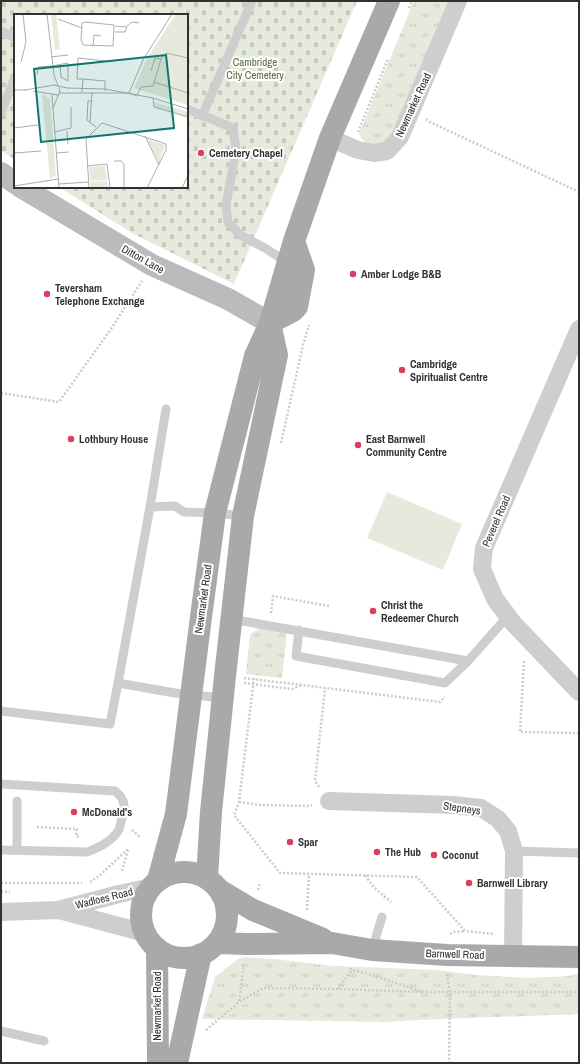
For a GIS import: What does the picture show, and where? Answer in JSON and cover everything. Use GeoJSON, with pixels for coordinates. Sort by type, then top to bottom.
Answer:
{"type":"FeatureCollection","features":[{"type":"Feature","properties":{"kind":"main road","name":"Newmarket Road"},"geometry":{"type":"LineString","coordinates":[[158,1063],[151,941],[142,924],[142,904],[146,895],[154,884],[176,814],[215,513],[255,356],[270,323],[294,241],[330,138],[389,1]]}},
{"type":"Feature","properties":{"kind":"main road"},"geometry":{"type":"LineString","coordinates":[[1,173],[14,182]]}},
{"type":"Feature","properties":{"kind":"main road","name":"Ditton Lane"},"geometry":{"type":"LineString","coordinates":[[23,188],[152,265],[228,299],[270,323]]}},
{"type":"Feature","properties":{"kind":"main road"},"geometry":{"type":"LineString","coordinates":[[270,323],[293,311],[297,307],[304,270],[294,241]]}},
{"type":"Feature","properties":{"kind":"main road","name":"Newmarket Road"},"geometry":{"type":"LineString","coordinates":[[177,1063],[209,949],[226,927],[227,909],[214,885],[210,812],[243,516],[277,355],[270,323]]}},
{"type":"Feature","properties":{"kind":"main road"},"geometry":{"type":"LineString","coordinates":[[154,884],[170,874],[182,872],[195,873],[214,885]]}},
{"type":"Feature","properties":{"kind":"main road","name":"Barnwell Road"},"geometry":{"type":"LineString","coordinates":[[214,885],[253,910],[332,943]]}},
{"type":"Feature","properties":{"kind":"main road"},"geometry":{"type":"LineString","coordinates":[[151,941],[167,954],[178,958],[190,958],[209,949]]}},
{"type":"Feature","properties":{"kind":"main road","name":"Barnwell Road"},"geometry":{"type":"LineString","coordinates":[[209,949],[247,944],[332,943],[372,950],[447,954],[513,946],[579,957]]}},
{"type":"Feature","properties":{"kind":"street","name":"Newmarket Road"},"geometry":{"type":"LineString","coordinates":[[330,138],[358,150],[374,153],[387,151],[400,138],[458,1]]}},
{"type":"Feature","properties":{"kind":"street","name":"Peverel Road"},"geometry":{"type":"LineString","coordinates":[[579,328],[484,548],[482,569],[495,599],[508,616],[579,692]]}},
{"type":"Feature","properties":{"kind":"street","name":"Stepneys"},"geometry":{"type":"LineString","coordinates":[[330,801],[453,805],[481,808],[498,819],[508,831],[514,850],[513,946]]}},
{"type":"Feature","properties":{"kind":"street","name":"Wadloes Road"},"geometry":{"type":"LineString","coordinates":[[1,912],[58,910],[154,884]]}},
{"type":"Feature","properties":{"kind":"street","name":"Wadloes Road"},"geometry":{"type":"LineString","coordinates":[[58,910],[151,941]]}},
{"type":"Feature","properties":{"kind":"lane"},"geometry":{"type":"LineString","coordinates":[[202,116],[252,1]]}},
{"type":"Feature","properties":{"kind":"lane"},"geometry":{"type":"LineString","coordinates":[[1,31],[14,38]]}},
{"type":"Feature","properties":{"kind":"lane"},"geometry":{"type":"LineString","coordinates":[[1,112],[12,91]]}},
{"type":"Feature","properties":{"kind":"lane"},"geometry":{"type":"LineString","coordinates":[[188,109],[233,128],[236,150],[226,205],[228,222],[240,235],[265,248],[288,263]]}},
{"type":"Feature","properties":{"kind":"lane"},"geometry":{"type":"LineString","coordinates":[[1,711],[110,724],[150,507],[166,409]]}},
{"type":"Feature","properties":{"kind":"lane"},"geometry":{"type":"LineString","coordinates":[[150,507],[175,506],[184,512],[243,516]]}},
{"type":"Feature","properties":{"kind":"lane"},"geometry":{"type":"LineString","coordinates":[[299,630],[296,656],[445,683],[468,661],[508,616]]}},
{"type":"Feature","properties":{"kind":"lane"},"geometry":{"type":"LineString","coordinates":[[231,619],[468,661]]}},
{"type":"Feature","properties":{"kind":"lane"},"geometry":{"type":"LineString","coordinates":[[118,683],[175,693],[222,698]]}},
{"type":"Feature","properties":{"kind":"lane"},"geometry":{"type":"LineString","coordinates":[[1,850],[87,852],[96,849],[111,839],[119,830],[125,809],[120,795],[115,791],[2,784]]}},
{"type":"Feature","properties":{"kind":"lane"},"geometry":{"type":"LineString","coordinates":[[17,801],[17,850]]}},
{"type":"Feature","properties":{"kind":"lane"},"geometry":{"type":"LineString","coordinates":[[514,850],[579,853]]}},
{"type":"Feature","properties":{"kind":"lane"},"geometry":{"type":"LineString","coordinates":[[372,950],[382,918]]}},
{"type":"Feature","properties":{"kind":"lane"},"geometry":{"type":"LineString","coordinates":[[1,1031],[44,1041]]}},
{"type":"Feature","properties":{"kind":"path"},"geometry":{"type":"LineString","coordinates":[[409,8],[412,1]]}},
{"type":"Feature","properties":{"kind":"path"},"geometry":{"type":"LineString","coordinates":[[350,147],[389,58]]}},
{"type":"Feature","properties":{"kind":"path"},"geometry":{"type":"LineString","coordinates":[[414,107],[430,122],[579,192]]}},
{"type":"Feature","properties":{"kind":"path"},"geometry":{"type":"LineString","coordinates":[[1,393],[59,402],[111,329],[152,265]]}},
{"type":"Feature","properties":{"kind":"path"},"geometry":{"type":"LineString","coordinates":[[281,444],[303,345],[310,323]]}},
{"type":"Feature","properties":{"kind":"path"},"geometry":{"type":"LineString","coordinates":[[270,617],[273,596],[329,606]]}},
{"type":"Feature","properties":{"kind":"path"},"geometry":{"type":"LineString","coordinates":[[537,648],[524,662],[520,732],[579,733]]}},
{"type":"Feature","properties":{"kind":"path"},"geometry":{"type":"LineString","coordinates":[[242,677],[303,685],[292,689],[242,683]]}},
{"type":"Feature","properties":{"kind":"path"},"geometry":{"type":"LineString","coordinates":[[254,678],[239,802],[234,816],[280,873],[417,877],[465,931],[513,946]]}},
{"type":"Feature","properties":{"kind":"path"},"geometry":{"type":"LineString","coordinates":[[239,802],[261,805],[307,806],[330,801],[315,781],[325,688]]}},
{"type":"Feature","properties":{"kind":"path"},"geometry":{"type":"LineString","coordinates":[[81,886],[99,876],[128,849],[122,871]]}},
{"type":"Feature","properties":{"kind":"path"},"geometry":{"type":"LineString","coordinates":[[307,910],[309,874]]}},
{"type":"Feature","properties":{"kind":"path"},"geometry":{"type":"LineString","coordinates":[[366,876],[371,884],[391,902]]}},
{"type":"Feature","properties":{"kind":"path"},"geometry":{"type":"LineString","coordinates":[[1,882],[87,883]]}},
{"type":"Feature","properties":{"kind":"path"},"geometry":{"type":"LineString","coordinates":[[1,892],[15,892]]}},
{"type":"Feature","properties":{"kind":"path"},"geometry":{"type":"LineString","coordinates":[[239,1002],[245,958]]}},
{"type":"Feature","properties":{"kind":"path"},"geometry":{"type":"LineString","coordinates":[[338,989],[352,970],[423,992]]}},
{"type":"Feature","properties":{"kind":"path"},"geometry":{"type":"LineString","coordinates":[[205,1031],[239,1002],[263,988],[450,993],[579,992]]}},
{"type":"Feature","properties":{"kind":"path"},"geometry":{"type":"LineString","coordinates":[[449,1063],[450,993]]}},
{"type":"Feature","properties":{"kind":"green space","name":"Cambridge City Cemetery"},"geometry":{"type":"Polygon","coordinates":[[[1,1],[357,1],[234,284],[132,233],[61,188],[188,188],[188,14],[14,14],[14,159],[1,150],[1,1]]]}},
{"type":"Feature","properties":{"kind":"green space"},"geometry":{"type":"Polygon","coordinates":[[[414,1],[453,1],[396,134],[384,146],[369,144],[361,138],[359,134],[414,1]]]}},
{"type":"Feature","properties":{"kind":"green space"},"geometry":{"type":"Polygon","coordinates":[[[387,492],[462,524],[443,570],[367,538],[387,492]]]}},
{"type":"Feature","properties":{"kind":"green space"},"geometry":{"type":"Polygon","coordinates":[[[261,627],[287,632],[282,678],[246,674],[250,634],[261,627]]]}},
{"type":"Feature","properties":{"kind":"green space"},"geometry":{"type":"Polygon","coordinates":[[[245,957],[334,966],[436,970],[476,975],[530,978],[579,974],[579,1014],[385,1022],[202,1019],[215,977],[238,959],[245,957]]]}},
{"type":"Feature","properties":{"kind":"place","name":"Cemetery Chapel"},"geometry":{"type":"Point","coordinates":[201,153]}},
{"type":"Feature","properties":{"kind":"place","name":"Amber Lodge B&B"},"geometry":{"type":"Point","coordinates":[353,274]}},
{"type":"Feature","properties":{"kind":"place","name":"Teversham Telephone Exchange"},"geometry":{"type":"Point","coordinates":[47,294]}},
{"type":"Feature","properties":{"kind":"place","name":"Cambridge Spiritualist Centre"},"geometry":{"type":"Point","coordinates":[402,370]}},
{"type":"Feature","properties":{"kind":"place","name":"Lothbury House"},"geometry":{"type":"Point","coordinates":[71,439]}},
{"type":"Feature","properties":{"kind":"place","name":"East Barnwell Community Centre"},"geometry":{"type":"Point","coordinates":[358,445]}},
{"type":"Feature","properties":{"kind":"place","name":"Christ the Redeemer Church"},"geometry":{"type":"Point","coordinates":[373,611]}},
{"type":"Feature","properties":{"kind":"place","name":"McDonald's"},"geometry":{"type":"Point","coordinates":[74,812]}},
{"type":"Feature","properties":{"kind":"place","name":"Spar"},"geometry":{"type":"Point","coordinates":[290,842]}},
{"type":"Feature","properties":{"kind":"place","name":"The Hub"},"geometry":{"type":"Point","coordinates":[377,852]}},
{"type":"Feature","properties":{"kind":"place","name":"Coconut"},"geometry":{"type":"Point","coordinates":[434,855]}},
{"type":"Feature","properties":{"kind":"place","name":"Barnwell Library"},"geometry":{"type":"Point","coordinates":[469,883]}}]}
